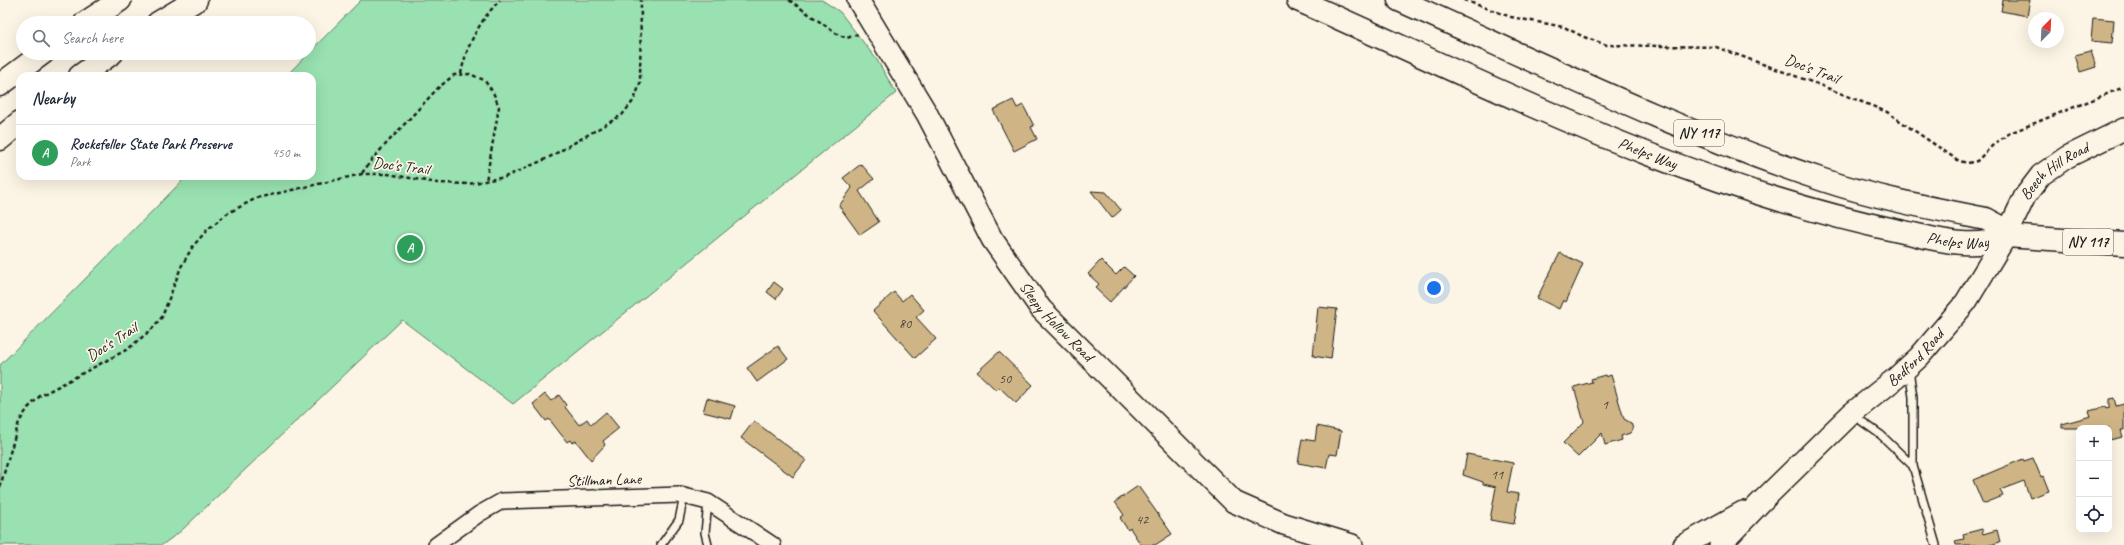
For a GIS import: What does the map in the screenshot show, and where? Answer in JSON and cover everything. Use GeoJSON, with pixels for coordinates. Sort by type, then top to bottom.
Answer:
{"type":"FeatureCollection","features":[{"type":"Feature","properties":{"kind":"main road"},"geometry":{"type":"LineString","coordinates":[[96,16],[120,0]]}},
{"type":"Feature","properties":{"kind":"main road"},"geometry":{"type":"LineString","coordinates":[[170,16],[196,0]]}},
{"type":"Feature","properties":{"kind":"main road","name":"Phelps Way"},"geometry":{"type":"LineString","coordinates":[[1298,0],[1602,136],[1655,158],[1761,195],[1868,224],[1968,244],[1989,243],[2006,236],[2001,227],[1986,219],[1875,196],[1772,162],[1625,101],[1399,0]]}},
{"type":"Feature","properties":{"kind":"main road"},"geometry":{"type":"LineString","coordinates":[[17,72],[34,60]]}},
{"type":"Feature","properties":{"kind":"main road"},"geometry":{"type":"LineString","coordinates":[[86,72],[102,60]]}},
{"type":"Feature","properties":{"kind":"main road"},"geometry":{"type":"LineString","coordinates":[[0,85],[16,73]]}},
{"type":"Feature","properties":{"kind":"main road"},"geometry":{"type":"LineString","coordinates":[[0,138],[16,125]]}},
{"type":"Feature","properties":{"kind":"main road","name":"NY 117"},"geometry":{"type":"LineString","coordinates":[[2006,236],[2124,244]]}},
{"type":"Feature","properties":{"kind":"street","name":"Sleepy Hollow Road"},"geometry":{"type":"LineString","coordinates":[[858,0],[927,114],[992,238],[1041,310],[1234,502],[1284,524],[1352,545]]}},
{"type":"Feature","properties":{"kind":"street","name":"Beech Hill Road"},"geometry":{"type":"LineString","coordinates":[[2006,236],[2025,196],[2041,175],[2067,157],[2124,129]]}},
{"type":"Feature","properties":{"kind":"street","name":"Bedford Road"},"geometry":{"type":"LineString","coordinates":[[1720,545],[1760,502],[1851,414],[1909,366],[1966,302],[2006,236]]}},
{"type":"Feature","properties":{"kind":"street","name":"Stillman Lane"},"geometry":{"type":"LineString","coordinates":[[436,545],[479,514],[502,501],[684,496],[708,502],[773,545]]}},
{"type":"Feature","properties":{"kind":"street"},"geometry":{"type":"LineString","coordinates":[[1684,545],[1760,502]]}},
{"type":"Feature","properties":{"kind":"lane"},"geometry":{"type":"LineString","coordinates":[[1909,366],[1913,397],[1913,466],[1936,545]]}},
{"type":"Feature","properties":{"kind":"lane"},"geometry":{"type":"LineString","coordinates":[[1851,414],[1881,435],[1913,466]]}},
{"type":"Feature","properties":{"kind":"lane"},"geometry":{"type":"LineString","coordinates":[[661,545],[679,520],[684,496]]}},
{"type":"Feature","properties":{"kind":"lane"},"geometry":{"type":"LineString","coordinates":[[708,502],[705,533],[708,545]]}},
{"type":"Feature","properties":{"kind":"path"},"geometry":{"type":"LineString","coordinates":[[461,74],[464,58],[474,35],[500,0]]}},
{"type":"Feature","properties":{"kind":"path","name":"Doc's Trail"},"geometry":{"type":"LineString","coordinates":[[0,487],[19,422],[28,408],[40,396],[128,349],[152,329],[162,318],[181,267],[193,246],[208,229],[228,213],[257,198],[362,174],[388,174],[436,182],[469,184],[505,177],[548,158],[622,115],[634,100],[640,84],[641,0]]}},
{"type":"Feature","properties":{"kind":"path"},"geometry":{"type":"LineString","coordinates":[[789,0],[836,34],[847,38],[854,37],[864,30]]}},
{"type":"Feature","properties":{"kind":"path","name":"Doc's Trail"},"geometry":{"type":"LineString","coordinates":[[1464,0],[1511,17],[1564,27],[1584,38],[1607,46],[1716,47],[1887,112],[1914,129],[1946,154],[1959,161],[1968,163],[1977,161],[1983,157],[1994,144],[2010,133],[2124,87]]}},
{"type":"Feature","properties":{"kind":"path"},"geometry":{"type":"LineString","coordinates":[[362,174],[374,157],[438,88],[454,75],[470,74],[484,80],[493,92],[499,107],[486,181]]}},
{"type":"Feature","properties":{"kind":"green space"},"geometry":{"type":"Polygon","coordinates":[[[361,0],[822,0],[840,12],[877,60],[896,93],[513,404],[402,320],[181,531],[162,545],[0,545],[0,365],[183,180],[316,180],[316,72],[290,72],[302,60],[316,60],[316,46],[361,0]]]}},
{"type":"Feature","properties":{"kind":"building"},"geometry":{"type":"Polygon","coordinates":[[[2003,0],[2030,0],[2027,16],[2001,11],[2003,0]]]}},
{"type":"Feature","properties":{"kind":"building"},"geometry":{"type":"Polygon","coordinates":[[[2093,18],[2114,20],[2112,43],[2091,41],[2093,18]]]}},
{"type":"Feature","properties":{"kind":"building"},"geometry":{"type":"Polygon","coordinates":[[[2091,51],[2096,67],[2080,72],[2075,55],[2091,51]]]}},
{"type":"Feature","properties":{"kind":"building"},"geometry":{"type":"Polygon","coordinates":[[[1013,100],[1017,108],[1023,105],[1034,126],[1031,127],[1037,139],[1014,151],[993,110],[1013,100]]]}},
{"type":"Feature","properties":{"kind":"building"},"geometry":{"type":"Polygon","coordinates":[[[861,164],[874,179],[859,191],[879,222],[860,235],[839,206],[852,188],[843,178],[861,164]]]}},
{"type":"Feature","properties":{"kind":"building"},"geometry":{"type":"Polygon","coordinates":[[[1091,191],[1106,192],[1121,210],[1112,218],[1091,191]]]}},
{"type":"Feature","properties":{"kind":"building"},"geometry":{"type":"Polygon","coordinates":[[[1560,253],[1583,264],[1566,302],[1563,300],[1559,309],[1537,298],[1560,253]]]}},
{"type":"Feature","properties":{"kind":"building"},"geometry":{"type":"Polygon","coordinates":[[[1101,260],[1116,275],[1124,267],[1134,276],[1110,302],[1095,288],[1099,284],[1088,274],[1101,260]]]}},
{"type":"Feature","properties":{"kind":"building"},"geometry":{"type":"Polygon","coordinates":[[[774,282],[783,289],[776,299],[767,292],[774,282]]]}},
{"type":"Feature","properties":{"kind":"building"},"geometry":{"type":"Polygon","coordinates":[[[894,292],[902,301],[910,294],[924,310],[916,317],[936,339],[915,358],[873,311],[894,292]]]}},
{"type":"Feature","properties":{"kind":"building"},"geometry":{"type":"Polygon","coordinates":[[[1318,307],[1337,309],[1331,359],[1313,356],[1318,307]]]}},
{"type":"Feature","properties":{"kind":"building"},"geometry":{"type":"Polygon","coordinates":[[[778,346],[788,359],[757,382],[747,368],[778,346]]]}},
{"type":"Feature","properties":{"kind":"building"},"geometry":{"type":"Polygon","coordinates":[[[999,352],[1033,385],[1016,403],[999,387],[996,390],[977,372],[999,352]]]}},
{"type":"Feature","properties":{"kind":"building"},"geometry":{"type":"Polygon","coordinates":[[[1605,375],[1606,377],[1611,375],[1624,419],[1631,423],[1633,429],[1630,433],[1621,436],[1622,440],[1605,445],[1602,433],[1578,457],[1563,443],[1584,422],[1574,387],[1592,382],[1591,379],[1605,375]]]}},
{"type":"Feature","properties":{"kind":"building"},"geometry":{"type":"Polygon","coordinates":[[[545,394],[551,401],[559,395],[566,405],[565,407],[579,425],[587,419],[591,425],[606,412],[619,428],[603,441],[605,445],[591,460],[576,441],[572,443],[570,440],[567,442],[549,419],[546,421],[533,404],[545,394]]]}},
{"type":"Feature","properties":{"kind":"building"},"geometry":{"type":"Polygon","coordinates":[[[707,398],[735,406],[731,419],[703,412],[707,398]]]}},
{"type":"Feature","properties":{"kind":"building"},"geometry":{"type":"Polygon","coordinates":[[[2114,398],[2116,406],[2124,404],[2124,430],[2121,430],[2123,437],[2112,439],[2112,425],[2076,425],[2076,428],[2062,428],[2062,424],[2091,416],[2089,411],[2105,407],[2106,409],[2109,408],[2109,399],[2114,398]]]}},
{"type":"Feature","properties":{"kind":"building"},"geometry":{"type":"Polygon","coordinates":[[[754,421],[806,460],[793,477],[741,438],[754,421]]]}},
{"type":"Feature","properties":{"kind":"building"},"geometry":{"type":"Polygon","coordinates":[[[1317,426],[1341,431],[1337,455],[1329,454],[1326,468],[1298,463],[1302,439],[1315,441],[1317,426]]]}},
{"type":"Feature","properties":{"kind":"building"},"geometry":{"type":"Polygon","coordinates":[[[1467,454],[1513,463],[1507,492],[1519,494],[1514,524],[1490,520],[1496,487],[1483,484],[1483,482],[1463,475],[1467,454]]]}},
{"type":"Feature","properties":{"kind":"building"},"geometry":{"type":"Polygon","coordinates":[[[2033,458],[2049,491],[2030,498],[2024,481],[2000,490],[2003,496],[1983,504],[1973,480],[2023,459],[2024,461],[2033,458]]]}},
{"type":"Feature","properties":{"kind":"building"},"geometry":{"type":"Polygon","coordinates":[[[1138,486],[1172,534],[1155,545],[1141,545],[1130,528],[1128,530],[1120,518],[1124,515],[1115,502],[1138,486]]]}},
{"type":"Feature","properties":{"kind":"building"},"geometry":{"type":"Polygon","coordinates":[[[1982,529],[1983,534],[1997,530],[2000,542],[1990,545],[1956,545],[1955,541],[1964,539],[1963,534],[1982,529]]]}},
{"type":"Feature","properties":{"kind":"place","name":"Rockefeller State Park Preserve"},"geometry":{"type":"Point","coordinates":[410,248]}}]}
